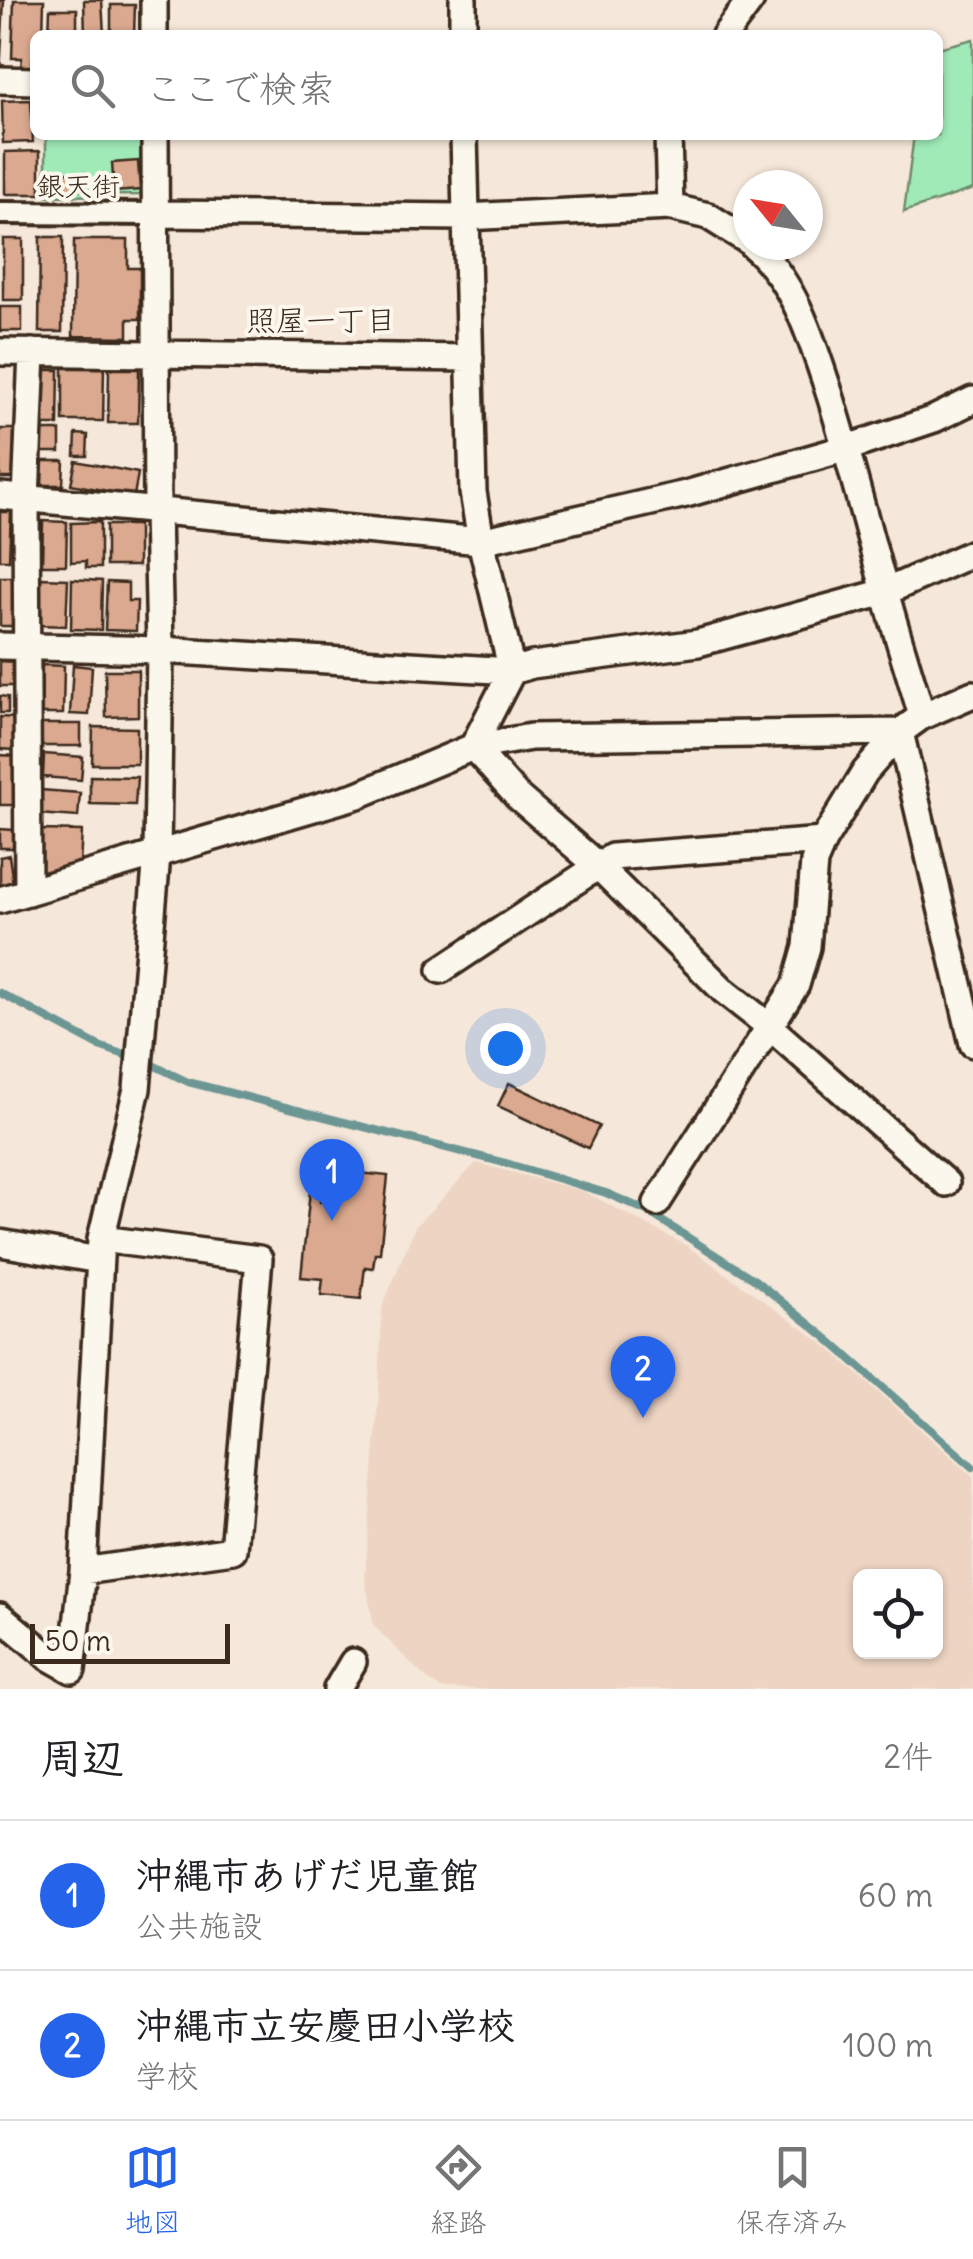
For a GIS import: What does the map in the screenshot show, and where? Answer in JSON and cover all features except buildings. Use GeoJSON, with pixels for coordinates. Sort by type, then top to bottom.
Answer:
{"type":"FeatureCollection","features":[{"type":"Feature","properties":{"kind":"street"},"geometry":{"type":"LineString","coordinates":[[154,0],[154,30]]}},
{"type":"Feature","properties":{"kind":"street"},"geometry":{"type":"LineString","coordinates":[[463,0],[463,30]]}},
{"type":"Feature","properties":{"kind":"street"},"geometry":{"type":"LineString","coordinates":[[729,30],[752,0]]}},
{"type":"Feature","properties":{"kind":"street"},"geometry":{"type":"LineString","coordinates":[[0,80],[30,81]]}},
{"type":"Feature","properties":{"kind":"street"},"geometry":{"type":"LineString","coordinates":[[0,1616],[49,1657],[72,1670],[83,1570],[100,1250],[138,1089],[157,856],[160,650],[155,140]]}},
{"type":"Feature","properties":{"kind":"street"},"geometry":{"type":"LineString","coordinates":[[464,140],[473,492],[512,671],[473,748]]}},
{"type":"Feature","properties":{"kind":"street"},"geometry":{"type":"LineString","coordinates":[[668,140],[675,209]]}},
{"type":"Feature","properties":{"kind":"street"},"geometry":{"type":"LineString","coordinates":[[155,214],[465,216],[675,209],[708,216],[733,232]]}},
{"type":"Feature","properties":{"kind":"street","name":"銀天街"},"geometry":{"type":"LineString","coordinates":[[0,214],[155,214]]}},
{"type":"Feature","properties":{"kind":"street"},"geometry":{"type":"LineString","coordinates":[[769,260],[788,288],[818,358],[922,716]]}},
{"type":"Feature","properties":{"kind":"street"},"geometry":{"type":"LineString","coordinates":[[0,352],[470,358]]}},
{"type":"Feature","properties":{"kind":"street"},"geometry":{"type":"LineString","coordinates":[[28,892],[26,499],[32,352]]}},
{"type":"Feature","properties":{"kind":"street"},"geometry":{"type":"LineString","coordinates":[[0,496],[481,541],[686,494],[847,448],[934,419],[973,400]]}},
{"type":"Feature","properties":{"kind":"street"},"geometry":{"type":"LineString","coordinates":[[0,646],[160,650],[512,671],[698,643],[885,592],[973,553]]}},
{"type":"Feature","properties":{"kind":"street"},"geometry":{"type":"LineString","coordinates":[[656,1204],[796,985],[808,946],[814,862],[864,772],[900,732],[922,716],[973,694]]}},
{"type":"Feature","properties":{"kind":"street"},"geometry":{"type":"LineString","coordinates":[[0,900],[358,795],[473,748],[531,738],[900,732]]}},
{"type":"Feature","properties":{"kind":"street"},"geometry":{"type":"LineString","coordinates":[[900,732],[973,1044]]}},
{"type":"Feature","properties":{"kind":"street"},"geometry":{"type":"LineString","coordinates":[[473,748],[517,796],[598,866],[723,990],[946,1182]]}},
{"type":"Feature","properties":{"kind":"street"},"geometry":{"type":"LineString","coordinates":[[440,970],[612,857],[823,841]]}},
{"type":"Feature","properties":{"kind":"street"},"geometry":{"type":"LineString","coordinates":[[0,1243],[259,1259],[232,1550],[83,1570]]}},
{"type":"Feature","properties":{"kind":"street"},"geometry":{"type":"LineString","coordinates":[[337,1689],[352,1662]]}},
{"type":"Feature","properties":{"kind":"shaded area"},"geometry":{"type":"Polygon","coordinates":[[[476,1163],[583,1191],[687,1246],[825,1345],[973,1476],[973,1689],[441,1689],[374,1626],[365,1578],[382,1308],[415,1227],[476,1163]]]}},
{"type":"Feature","properties":{"kind":"green space"},"geometry":{"type":"Polygon","coordinates":[[[973,39],[973,189],[904,212],[913,140],[943,140],[943,47],[973,39]]]}},
{"type":"Feature","properties":{"kind":"green space"},"geometry":{"type":"Polygon","coordinates":[[[46,140],[141,140],[142,195],[46,196],[46,140]]]}},
{"type":"Feature","properties":{"kind":"waterway"},"geometry":{"type":"LineString","coordinates":[[0,993],[99,1046],[188,1082],[509,1164],[606,1193],[645,1210],[755,1280],[973,1467]]}},
{"type":"Feature","properties":{"kind":"place","name":"沖縄市あげだ児童館"},"geometry":{"type":"Point","coordinates":[332,1221]}},
{"type":"Feature","properties":{"kind":"place","name":"沖縄市立安慶田小学校"},"geometry":{"type":"Point","coordinates":[643,1418]}},
{"type":"Feature","properties":{"kind":"district","name":"照屋一丁目"},"geometry":{"type":"Point","coordinates":[321,321]}}]}
